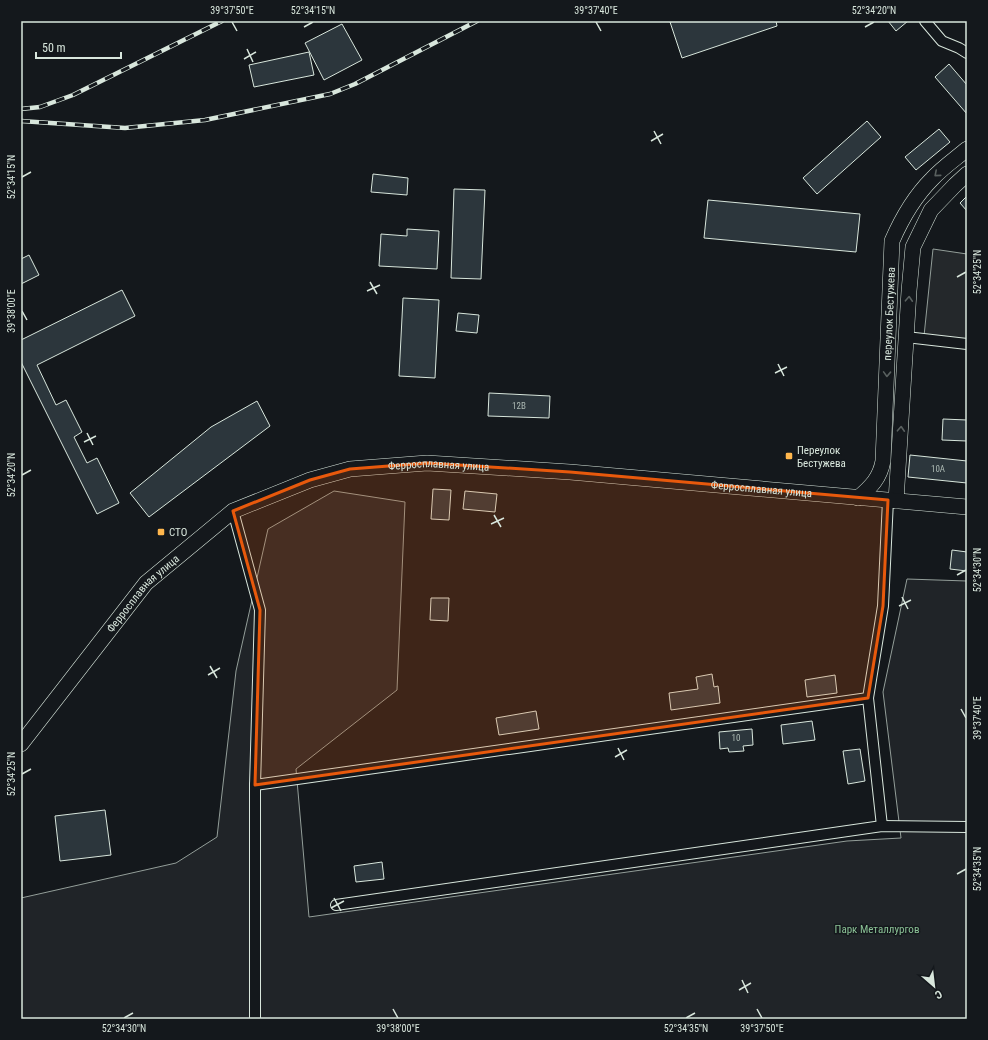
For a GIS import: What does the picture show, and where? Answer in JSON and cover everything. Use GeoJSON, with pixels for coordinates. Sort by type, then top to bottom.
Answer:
{"type":"FeatureCollection","features":[{"type":"Feature","properties":{"kind":"main road","name":"переулок Бестужева"},"geometry":{"type":"LineString","coordinates":[[858,498],[876,482],[881,472],[883,461],[892,241],[900,223],[920,192],[933,178],[967,149]]}},
{"type":"Feature","properties":{"kind":"main road","name":"переулок Бестужева"},"geometry":{"type":"LineString","coordinates":[[892,501],[913,247],[931,210],[967,174]]}},
{"type":"Feature","properties":{"kind":"main road","name":"Ферросплавная улица"},"geometry":{"type":"LineString","coordinates":[[21,744],[146,582],[233,511],[310,480],[350,469],[427,463],[570,472],[967,507]]}},
{"type":"Feature","properties":{"kind":"street"},"geometry":{"type":"LineString","coordinates":[[925,21],[942,41],[967,53]]}},
{"type":"Feature","properties":{"kind":"street"},"geometry":{"type":"LineString","coordinates":[[906,337],[967,344]]}},
{"type":"Feature","properties":{"kind":"street"},"geometry":{"type":"LineString","coordinates":[[882,826],[868,698],[883,606],[892,501]]}},
{"type":"Feature","properties":{"kind":"street"},"geometry":{"type":"LineString","coordinates":[[233,511],[260,610],[255,785],[255,1019]]}},
{"type":"Feature","properties":{"kind":"street"},"geometry":{"type":"LineString","coordinates":[[255,785],[868,698]]}},
{"type":"Feature","properties":{"kind":"street"},"geometry":{"type":"LineString","coordinates":[[336,905],[882,826],[967,827]]}},
{"type":"Feature","properties":{"kind":"highlighted area"},"geometry":{"type":"Polygon","coordinates":[[[427,463],[570,472],[888,500],[883,606],[868,698],[255,785],[260,610],[233,511],[310,480],[350,469],[427,463]]]}},
{"type":"Feature","properties":{"kind":"green space","name":"Парк Металлургов"},"geometry":{"type":"Polygon","coordinates":[[[334,491],[405,502],[397,690],[296,769],[309,917],[847,841],[901,838],[883,692],[907,579],[967,581],[967,1019],[21,1019],[21,898],[176,863],[217,837],[236,671],[268,529],[334,491]]]}},
{"type":"Feature","properties":{"kind":"shaded area"},"geometry":{"type":"Polygon","coordinates":[[[933,249],[967,254],[967,341],[924,336],[933,249]]]}},
{"type":"Feature","properties":{"kind":"building"},"geometry":{"type":"Polygon","coordinates":[[[776,21],[777,26],[682,58],[670,22],[776,21]]]}},
{"type":"Feature","properties":{"kind":"building"},"geometry":{"type":"Polygon","coordinates":[[[888,21],[908,21],[896,31],[888,21]]]}},
{"type":"Feature","properties":{"kind":"building"},"geometry":{"type":"Polygon","coordinates":[[[342,24],[362,60],[324,80],[305,43],[342,24]]]}},
{"type":"Feature","properties":{"kind":"building"},"geometry":{"type":"Polygon","coordinates":[[[309,52],[314,75],[254,87],[249,65],[309,52]]]}},
{"type":"Feature","properties":{"kind":"building"},"geometry":{"type":"Polygon","coordinates":[[[949,64],[967,85],[967,114],[935,77],[949,64]]]}},
{"type":"Feature","properties":{"kind":"building"},"geometry":{"type":"Polygon","coordinates":[[[867,121],[881,137],[817,194],[803,178],[867,121]]]}},
{"type":"Feature","properties":{"kind":"building"},"geometry":{"type":"Polygon","coordinates":[[[939,129],[950,142],[916,170],[905,157],[939,129]]]}},
{"type":"Feature","properties":{"kind":"building"},"geometry":{"type":"Polygon","coordinates":[[[373,174],[408,178],[407,195],[371,192],[373,174]]]}},
{"type":"Feature","properties":{"kind":"building"},"geometry":{"type":"Polygon","coordinates":[[[454,189],[485,190],[481,279],[451,278],[454,189]]]}},
{"type":"Feature","properties":{"kind":"building"},"geometry":{"type":"Polygon","coordinates":[[[967,196],[967,211],[960,203],[967,196]]]}},
{"type":"Feature","properties":{"kind":"building"},"geometry":{"type":"Polygon","coordinates":[[[708,200],[860,214],[856,252],[704,238],[708,200]]]}},
{"type":"Feature","properties":{"kind":"building"},"geometry":{"type":"Polygon","coordinates":[[[407,229],[439,231],[437,269],[379,266],[381,234],[407,236],[407,229]]]}},
{"type":"Feature","properties":{"kind":"building"},"geometry":{"type":"Polygon","coordinates":[[[29,255],[39,275],[21,284],[21,259],[29,255]]]}},
{"type":"Feature","properties":{"kind":"building"},"geometry":{"type":"Polygon","coordinates":[[[122,290],[135,316],[37,365],[56,405],[66,400],[82,432],[74,437],[87,463],[97,458],[119,503],[97,514],[21,362],[21,340],[122,290]]]}},
{"type":"Feature","properties":{"kind":"building"},"geometry":{"type":"Polygon","coordinates":[[[403,298],[439,300],[435,378],[399,376],[403,298]]]}},
{"type":"Feature","properties":{"kind":"building"},"geometry":{"type":"Polygon","coordinates":[[[458,313],[479,315],[477,333],[456,331],[458,313]]]}},
{"type":"Feature","properties":{"kind":"building"},"geometry":{"type":"Polygon","coordinates":[[[489,393],[550,396],[549,418],[488,416],[489,393]]]}},
{"type":"Feature","properties":{"kind":"building"},"geometry":{"type":"Polygon","coordinates":[[[257,401],[270,426],[149,517],[130,493],[211,427],[257,401]]]}},
{"type":"Feature","properties":{"kind":"building"},"geometry":{"type":"Polygon","coordinates":[[[943,419],[967,420],[967,441],[942,440],[943,419]]]}},
{"type":"Feature","properties":{"kind":"building"},"geometry":{"type":"Polygon","coordinates":[[[910,455],[967,461],[967,483],[908,477],[910,455]]]}},
{"type":"Feature","properties":{"kind":"building"},"geometry":{"type":"Polygon","coordinates":[[[433,489],[451,490],[449,520],[431,519],[433,489]]]}},
{"type":"Feature","properties":{"kind":"building"},"geometry":{"type":"Polygon","coordinates":[[[465,491],[497,494],[495,512],[463,509],[465,491]]]}},
{"type":"Feature","properties":{"kind":"building"},"geometry":{"type":"Polygon","coordinates":[[[952,550],[967,552],[967,571],[950,569],[952,550]]]}},
{"type":"Feature","properties":{"kind":"building"},"geometry":{"type":"Polygon","coordinates":[[[431,598],[449,598],[448,621],[430,620],[431,598]]]}},
{"type":"Feature","properties":{"kind":"building"},"geometry":{"type":"Polygon","coordinates":[[[712,674],[714,687],[718,686],[720,703],[671,710],[669,693],[698,689],[696,677],[712,674]]]}},
{"type":"Feature","properties":{"kind":"building"},"geometry":{"type":"Polygon","coordinates":[[[835,675],[837,693],[807,697],[805,680],[835,675]]]}},
{"type":"Feature","properties":{"kind":"building"},"geometry":{"type":"Polygon","coordinates":[[[536,711],[539,729],[499,735],[496,718],[536,711]]]}},
{"type":"Feature","properties":{"kind":"building"},"geometry":{"type":"Polygon","coordinates":[[[812,721],[815,740],[783,744],[781,725],[812,721]]]}},
{"type":"Feature","properties":{"kind":"building"},"geometry":{"type":"Polygon","coordinates":[[[752,729],[753,745],[743,746],[744,751],[729,752],[728,748],[720,749],[719,732],[752,729]]]}},
{"type":"Feature","properties":{"kind":"building"},"geometry":{"type":"Polygon","coordinates":[[[860,749],[865,781],[848,784],[843,751],[860,749]]]}},
{"type":"Feature","properties":{"kind":"building"},"geometry":{"type":"Polygon","coordinates":[[[105,810],[111,855],[60,861],[55,816],[105,810]]]}},
{"type":"Feature","properties":{"kind":"building"},"geometry":{"type":"Polygon","coordinates":[[[382,862],[384,879],[356,882],[354,866],[382,862]]]}},
{"type":"Feature","properties":{"kind":"railway"},"geometry":{"type":"LineString","coordinates":[[21,109],[40,107],[73,95],[222,21]]}},
{"type":"Feature","properties":{"kind":"railway"},"geometry":{"type":"LineString","coordinates":[[21,121],[125,128],[205,120],[330,94],[355,84],[477,21]]}},
{"type":"Feature","properties":{"kind":"place","name":"Переулок Бестужева"},"geometry":{"type":"Point","coordinates":[789,456]}},
{"type":"Feature","properties":{"kind":"place","name":"СТО"},"geometry":{"type":"Point","coordinates":[161,532]}}]}
